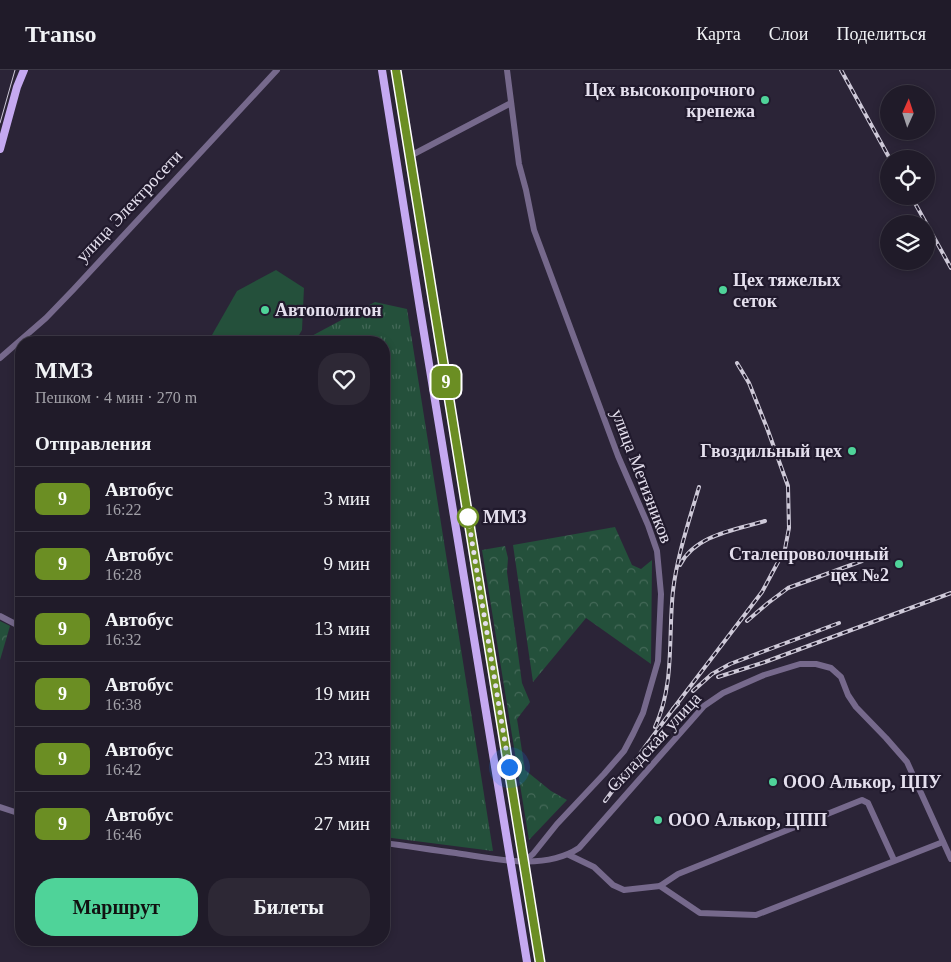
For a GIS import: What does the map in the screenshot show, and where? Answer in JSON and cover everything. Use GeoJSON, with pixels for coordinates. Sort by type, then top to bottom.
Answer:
{"type":"FeatureCollection","features":[{"type":"Feature","properties":{"kind":"main road"},"geometry":{"type":"LineString","coordinates":[[0,149],[17,87],[24,70]]}},
{"type":"Feature","properties":{"kind":"main road"},"geometry":{"type":"LineString","coordinates":[[382,70],[527,962]]}},
{"type":"Feature","properties":{"kind":"main road"},"geometry":{"type":"LineString","coordinates":[[396,70],[540,962]]}},
{"type":"Feature","properties":{"kind":"main road"},"geometry":{"type":"LineString","coordinates":[[420,309],[435,306]]}},
{"type":"Feature","properties":{"kind":"street","name":"улица Электросети"},"geometry":{"type":"LineString","coordinates":[[25,336],[66,297],[276,70]]}},
{"type":"Feature","properties":{"kind":"street","name":"улица Метизников"},"geometry":{"type":"LineString","coordinates":[[507,70],[518,164],[526,190],[534,230],[618,456],[648,525],[656,551],[661,594],[658,661],[648,699],[633,734],[624,751],[557,824],[533,854],[524,861]]}},
{"type":"Feature","properties":{"kind":"street"},"geometry":{"type":"LineString","coordinates":[[410,156],[511,103]]}},
{"type":"Feature","properties":{"kind":"street","name":"улица Электросети"},"geometry":{"type":"LineString","coordinates":[[0,358],[15,345]]}},
{"type":"Feature","properties":{"kind":"street"},"geometry":{"type":"LineString","coordinates":[[0,616],[15,625]]}},
{"type":"Feature","properties":{"kind":"street","name":"Складская улица"},"geometry":{"type":"LineString","coordinates":[[569,855],[579,848],[704,706],[723,693],[764,675],[800,664],[816,664],[831,668],[841,677],[848,695],[856,707],[907,762],[951,859]]}},
{"type":"Feature","properties":{"kind":"street"},"geometry":{"type":"LineString","coordinates":[[390,844],[510,861],[553,859],[569,855],[594,867],[613,885],[624,890],[660,886],[678,874],[862,800],[868,803],[894,860]]}},
{"type":"Feature","properties":{"kind":"street"},"geometry":{"type":"LineString","coordinates":[[0,807],[15,812]]}},
{"type":"Feature","properties":{"kind":"street"},"geometry":{"type":"LineString","coordinates":[[660,886],[700,913],[756,915],[943,842]]}},
{"type":"Feature","properties":{"kind":"green space","name":"Автополигон"},"geometry":{"type":"Polygon","coordinates":[[[276,270],[304,288],[302,330],[298,336],[211,336],[237,291],[276,270]]]}},
{"type":"Feature","properties":{"kind":"green space"},"geometry":{"type":"Polygon","coordinates":[[[375,302],[407,309],[493,851],[390,838],[390,336],[312,336],[375,302]]]}},
{"type":"Feature","properties":{"kind":"green space"},"geometry":{"type":"Polygon","coordinates":[[[615,527],[632,565],[641,569],[652,560],[651,664],[586,618],[533,682],[513,545],[615,527]]]}},
{"type":"Feature","properties":{"kind":"green space"},"geometry":{"type":"Polygon","coordinates":[[[505,546],[522,683],[530,702],[517,719],[525,770],[551,791],[567,800],[529,840],[482,550],[505,546]]]}},
{"type":"Feature","properties":{"kind":"green space"},"geometry":{"type":"Polygon","coordinates":[[[0,621],[10,626],[0,660],[0,621]]]}},
{"type":"Feature","properties":{"kind":"tram line"},"geometry":{"type":"LineString","coordinates":[[0,123],[15,70]]}},
{"type":"Feature","properties":{"kind":"railway"},"geometry":{"type":"LineString","coordinates":[[841,70],[885,150]]}},
{"type":"Feature","properties":{"kind":"railway"},"geometry":{"type":"LineString","coordinates":[[916,205],[951,268]]}},
{"type":"Feature","properties":{"kind":"railway"},"geometry":{"type":"LineString","coordinates":[[673,709],[762,592],[785,549],[789,528],[788,486],[749,383],[737,363]]}},
{"type":"Feature","properties":{"kind":"railway"},"geometry":{"type":"LineString","coordinates":[[655,727],[666,694],[670,660],[673,591],[677,565],[699,487]]}},
{"type":"Feature","properties":{"kind":"railway"},"geometry":{"type":"LineString","coordinates":[[680,565],[695,547],[706,540],[729,531],[765,521]]}},
{"type":"Feature","properties":{"kind":"railway"},"geometry":{"type":"LineString","coordinates":[[747,621],[788,588],[862,561]]}},
{"type":"Feature","properties":{"kind":"railway"},"geometry":{"type":"LineString","coordinates":[[718,677],[765,662],[951,593]]}},
{"type":"Feature","properties":{"kind":"railway"},"geometry":{"type":"LineString","coordinates":[[693,691],[712,674],[730,664],[839,623]]}},
{"type":"Feature","properties":{"kind":"railway"},"geometry":{"type":"LineString","coordinates":[[605,801],[678,704]]}},
{"type":"Feature","properties":{"kind":"bus line","name":"9"},"geometry":{"type":"LineString","coordinates":[[396,70],[540,962]]}},
{"type":"Feature","properties":{"kind":"place","name":"Цех высокопрочного крепежа"},"geometry":{"type":"Point","coordinates":[765,100]}},
{"type":"Feature","properties":{"kind":"place","name":"Цех тяжелых сеток"},"geometry":{"type":"Point","coordinates":[723,290]}},
{"type":"Feature","properties":{"kind":"place","name":"Автополигон"},"geometry":{"type":"Point","coordinates":[265,310]}},
{"type":"Feature","properties":{"kind":"place","name":"Гвоздильный цех"},"geometry":{"type":"Point","coordinates":[852,451]}},
{"type":"Feature","properties":{"kind":"place","name":"ММЗ"},"geometry":{"type":"Point","coordinates":[468,517]}},
{"type":"Feature","properties":{"kind":"place","name":"Сталепроволочный цех №2"},"geometry":{"type":"Point","coordinates":[899,564]}},
{"type":"Feature","properties":{"kind":"place","name":"ООО Алькор, ЦПУ"},"geometry":{"type":"Point","coordinates":[773,782]}},
{"type":"Feature","properties":{"kind":"place","name":"ООО Алькор, ЦПП"},"geometry":{"type":"Point","coordinates":[658,820]}},
{"type":"Feature","properties":{"kind":"route"},"geometry":{"type":"LineString","coordinates":[[468,517],[509,767]]}}]}
